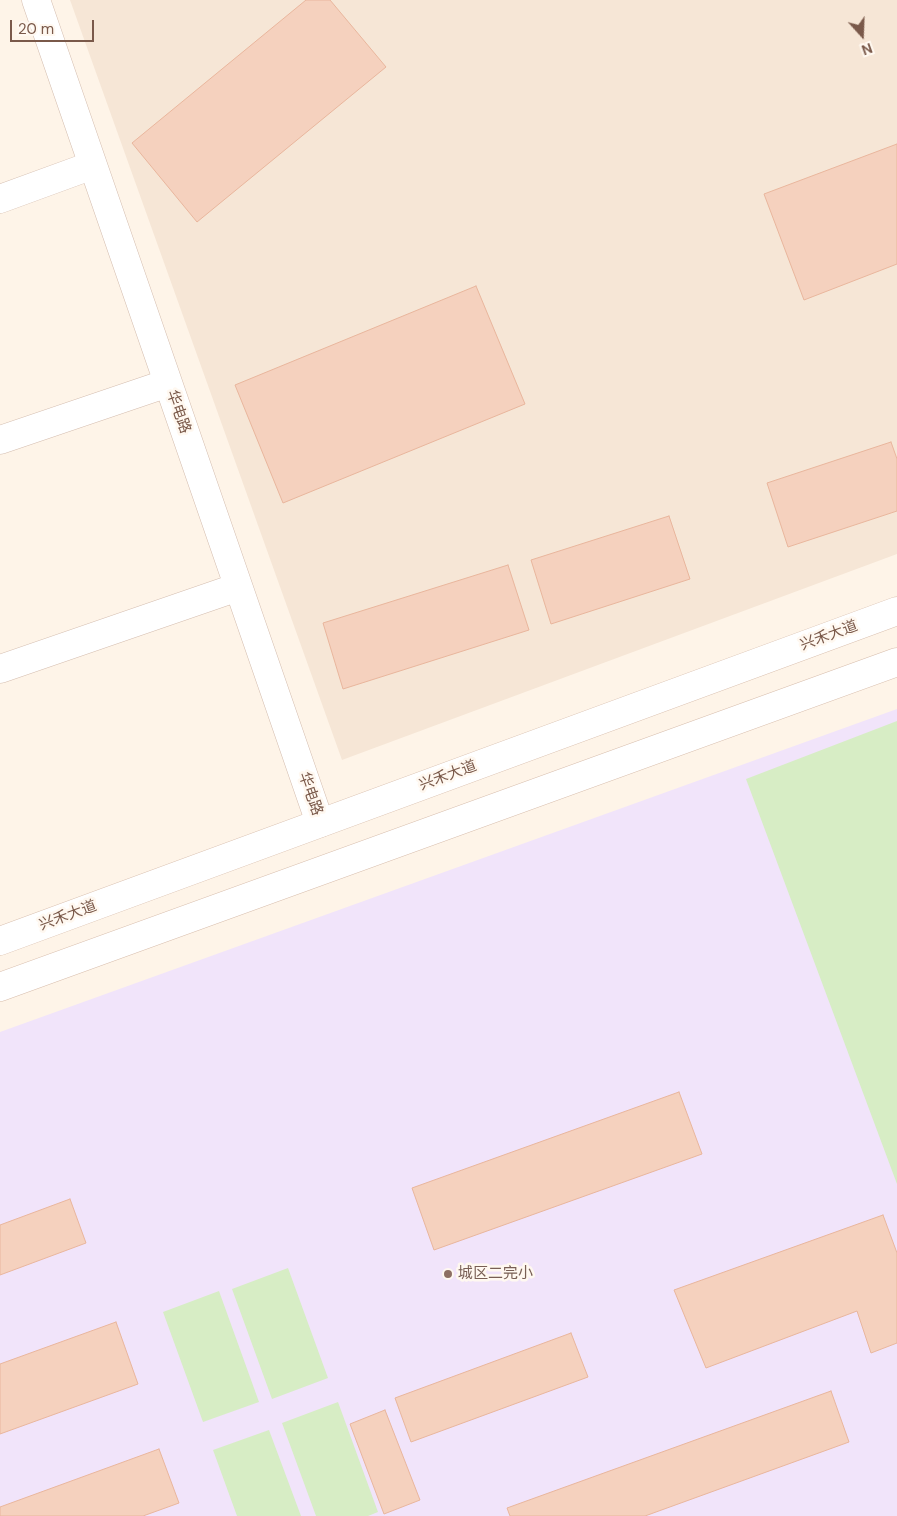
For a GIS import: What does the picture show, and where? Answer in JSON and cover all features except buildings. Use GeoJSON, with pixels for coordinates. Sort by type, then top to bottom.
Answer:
{"type":"FeatureCollection","features":[{"type":"Feature","properties":{"kind":"main road","name":"华电路"},"geometry":{"type":"LineString","coordinates":[[36,0],[320,823]]}},
{"type":"Feature","properties":{"kind":"main road"},"geometry":{"type":"LineString","coordinates":[[0,199],[93,165]]}},
{"type":"Feature","properties":{"kind":"main road"},"geometry":{"type":"LineString","coordinates":[[0,440],[168,383]]}},
{"type":"Feature","properties":{"kind":"main road"},"geometry":{"type":"LineString","coordinates":[[0,669],[238,587]]}},
{"type":"Feature","properties":{"kind":"main road","name":"兴禾大道"},"geometry":{"type":"LineString","coordinates":[[0,941],[897,611]]}},
{"type":"Feature","properties":{"kind":"main road"},"geometry":{"type":"LineString","coordinates":[[0,987],[897,662]]}},
{"type":"Feature","properties":{"kind":"shaded area"},"geometry":{"type":"Polygon","coordinates":[[[70,0],[897,0],[897,554],[342,760],[70,0]]]}},
{"type":"Feature","properties":{"kind":"shaded area","name":"城区二完小"},"geometry":{"type":"Polygon","coordinates":[[[897,709],[897,1516],[0,1516],[0,1032],[897,709]]]}},
{"type":"Feature","properties":{"kind":"green space"},"geometry":{"type":"Polygon","coordinates":[[[897,721],[897,1184],[746,779],[897,721]]]}},
{"type":"Feature","properties":{"kind":"green space"},"geometry":{"type":"Polygon","coordinates":[[[288,1268],[328,1378],[272,1399],[232,1289],[288,1268]]]}},
{"type":"Feature","properties":{"kind":"green space"},"geometry":{"type":"Polygon","coordinates":[[[219,1291],[259,1402],[203,1422],[163,1312],[219,1291]]]}},
{"type":"Feature","properties":{"kind":"green space"},"geometry":{"type":"Polygon","coordinates":[[[338,1402],[378,1512],[368,1516],[316,1516],[282,1423],[338,1402]]]}},
{"type":"Feature","properties":{"kind":"green space"},"geometry":{"type":"Polygon","coordinates":[[[269,1430],[301,1516],[237,1516],[213,1450],[269,1430]]]}},
{"type":"Feature","properties":{"kind":"place","name":"城区二完小"},"geometry":{"type":"Point","coordinates":[448,1274]}}]}
